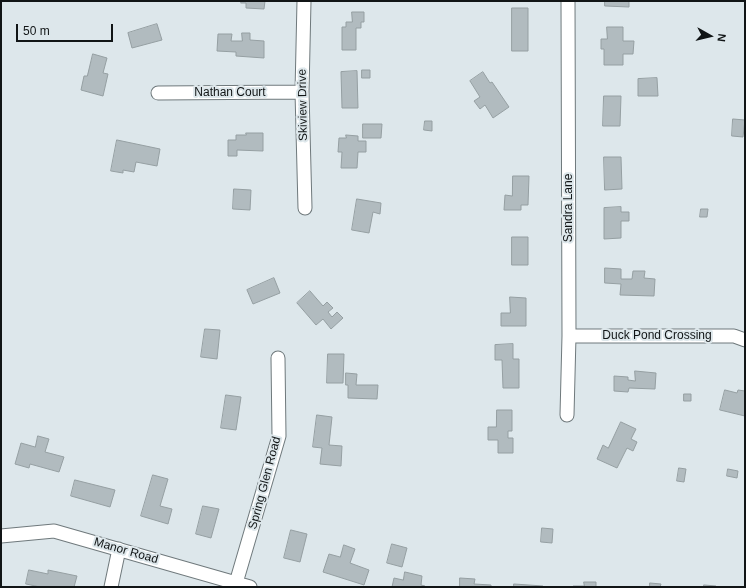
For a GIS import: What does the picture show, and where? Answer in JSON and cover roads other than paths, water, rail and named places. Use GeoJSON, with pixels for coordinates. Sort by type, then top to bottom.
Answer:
{"type":"FeatureCollection","features":[{"type":"Feature","properties":{"kind":"street","name":"Skiview Drive"},"geometry":{"type":"LineString","coordinates":[[304,1],[302,92],[305,208]]}},
{"type":"Feature","properties":{"kind":"street","name":"Sandra Lane"},"geometry":{"type":"LineString","coordinates":[[567,415],[569,336],[568,1]]}},
{"type":"Feature","properties":{"kind":"street","name":"Nathan Court"},"geometry":{"type":"LineString","coordinates":[[158,93],[302,92]]}},
{"type":"Feature","properties":{"kind":"street","name":"Duck Pond Crossing"},"geometry":{"type":"LineString","coordinates":[[569,336],[734,336],[745,340]]}},
{"type":"Feature","properties":{"kind":"street","name":"Spring Glen Road"},"geometry":{"type":"LineString","coordinates":[[236,583],[279,436],[278,358]]}},
{"type":"Feature","properties":{"kind":"street","name":"Manor Road"},"geometry":{"type":"LineString","coordinates":[[1,536],[54,531],[250,587]]}},
{"type":"Feature","properties":{"kind":"street"},"geometry":{"type":"LineString","coordinates":[[111,587],[119,549]]}}]}
